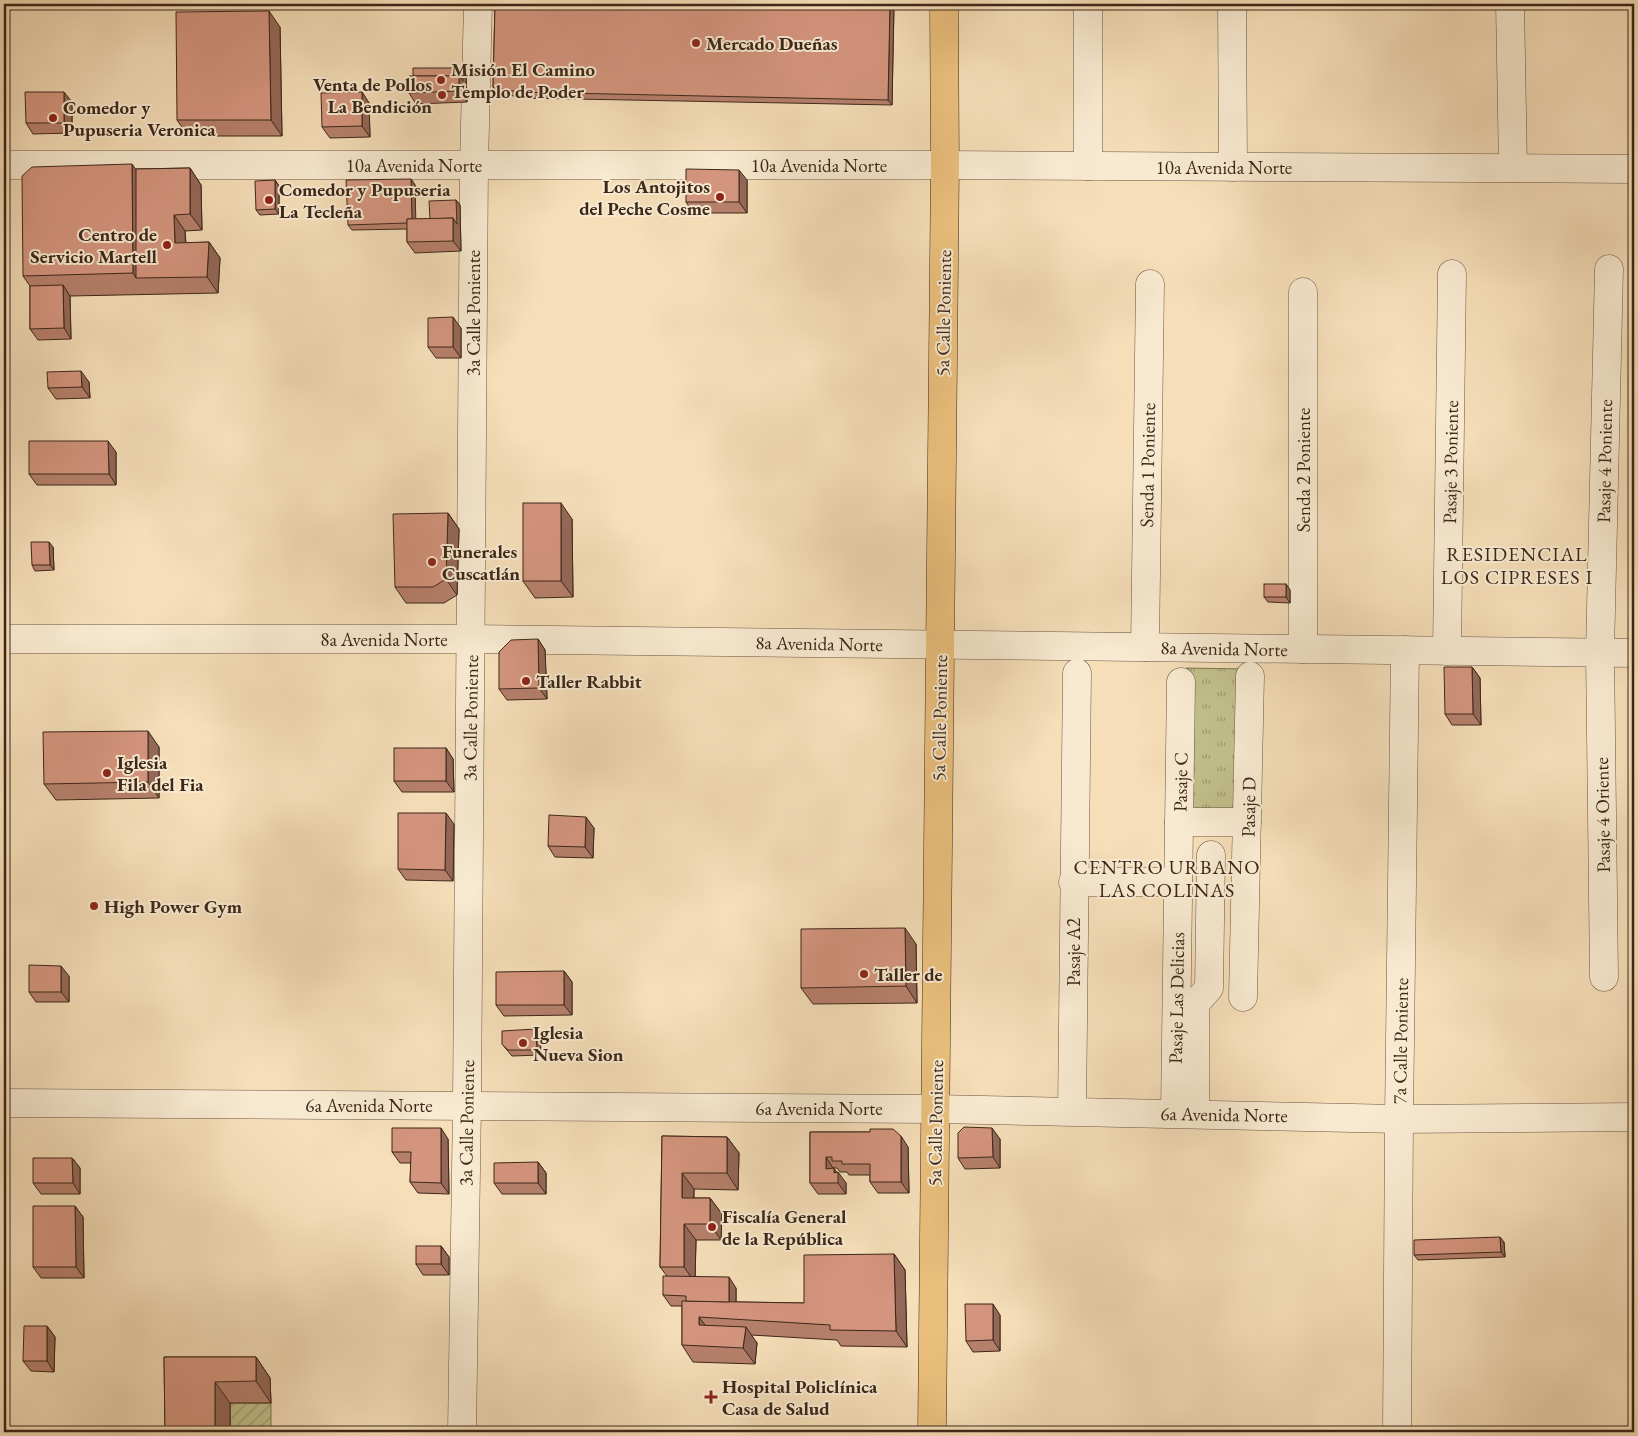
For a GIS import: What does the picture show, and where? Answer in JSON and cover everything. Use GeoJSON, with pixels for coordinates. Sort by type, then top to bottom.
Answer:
{"type":"FeatureCollection","features":[{"type":"Feature","properties":{"kind":"main road","name":"5a Calle Poniente"},"geometry":{"type":"LineString","coordinates":[[932,1432],[944,4]]}},
{"type":"Feature","properties":{"kind":"street","name":"3a Calle Poniente"},"geometry":{"type":"LineString","coordinates":[[462,1432],[467,1105],[474,165],[478,4]]}},
{"type":"Feature","properties":{"kind":"street"},"geometry":{"type":"LineString","coordinates":[[1088,4],[1088,166]]}},
{"type":"Feature","properties":{"kind":"street"},"geometry":{"type":"LineString","coordinates":[[1232,4],[1233,167]]}},
{"type":"Feature","properties":{"kind":"street"},"geometry":{"type":"LineString","coordinates":[[1510,4],[1513,168]]}},
{"type":"Feature","properties":{"kind":"street","name":"10a Avenida Norte"},"geometry":{"type":"LineString","coordinates":[[4,165],[944,165],[1634,169]]}},
{"type":"Feature","properties":{"kind":"street","name":"Pasaje 4 Poniente"},"geometry":{"type":"LineString","coordinates":[[1600,652],[1608,269]]}},
{"type":"Feature","properties":{"kind":"street","name":"Pasaje 3 Poniente"},"geometry":{"type":"LineString","coordinates":[[1447,651],[1452,274]]}},
{"type":"Feature","properties":{"kind":"street","name":"Senda 1 Poniente"},"geometry":{"type":"LineString","coordinates":[[1144,647],[1150,284]]}},
{"type":"Feature","properties":{"kind":"street","name":"Senda 2 Poniente"},"geometry":{"type":"LineString","coordinates":[[1303,292],[1303,649]]}},
{"type":"Feature","properties":{"kind":"street","name":"8a Avenida Norte"},"geometry":{"type":"LineString","coordinates":[[4,639],[471,638],[1634,653]]}},
{"type":"Feature","properties":{"kind":"street","name":"7a Calle Poniente"},"geometry":{"type":"LineString","coordinates":[[1397,1432],[1398,1119],[1404,650]]}},
{"type":"Feature","properties":{"kind":"street","name":"Pasaje 4 Oriente"},"geometry":{"type":"LineString","coordinates":[[1600,652],[1604,977]]}},
{"type":"Feature","properties":{"kind":"street","name":"Pasaje A2"},"geometry":{"type":"LineString","coordinates":[[1072,1112],[1073,882],[1077,673]]}},
{"type":"Feature","properties":{"kind":"street","name":"Pasaje D"},"geometry":{"type":"LineString","coordinates":[[1243,997],[1250,676]]}},
{"type":"Feature","properties":{"kind":"street","name":"Pasaje C"},"geometry":{"type":"LineString","coordinates":[[1178,882],[1181,682]]}},
{"type":"Feature","properties":{"kind":"street"},"geometry":{"type":"LineString","coordinates":[[1179,822],[1247,822]]}},
{"type":"Feature","properties":{"kind":"street","name":"Pasaje Las Delicias"},"geometry":{"type":"LineString","coordinates":[[1185,1114],[1195,1004],[1209,988],[1211,855]]}},
{"type":"Feature","properties":{"kind":"street"},"geometry":{"type":"LineString","coordinates":[[1073,882],[1178,882]]}},
{"type":"Feature","properties":{"kind":"street","name":"Pasaje Las Delicias"},"geometry":{"type":"LineString","coordinates":[[1178,882],[1185,1114]]}},
{"type":"Feature","properties":{"kind":"street","name":"6a Avenida Norte"},"geometry":{"type":"LineString","coordinates":[[4,1103],[935,1109],[1398,1119],[1634,1117]]}},
{"type":"Feature","properties":{"kind":"green space"},"geometry":{"type":"Polygon","coordinates":[[[1186,668],[1244,669],[1241,813],[1184,813],[1186,668]]]}},
{"type":"Feature","properties":{"kind":"green space"},"geometry":{"type":"Polygon","coordinates":[[[229,1403],[271,1403],[271,1432],[230,1432],[229,1403]]]}},
{"type":"Feature","properties":{"kind":"building","name":"Mercado Dueñas"},"geometry":{"type":"Polygon","coordinates":[[[495,4],[890,4],[888,100],[518,92],[493,87],[495,4]]]}},
{"type":"Feature","properties":{"kind":"building"},"geometry":{"type":"Polygon","coordinates":[[[269,11],[271,120],[177,120],[176,12],[269,11]]]}},
{"type":"Feature","properties":{"kind":"building"},"geometry":{"type":"Polygon","coordinates":[[[413,68],[462,68],[463,81],[459,76],[413,76],[413,68]]]}},
{"type":"Feature","properties":{"kind":"building"},"geometry":{"type":"Polygon","coordinates":[[[409,76],[459,76],[459,91],[409,93],[409,76]]]}},
{"type":"Feature","properties":{"kind":"building"},"geometry":{"type":"Polygon","coordinates":[[[25,92],[64,92],[64,123],[26,123],[25,92]]]}},
{"type":"Feature","properties":{"kind":"building"},"geometry":{"type":"Polygon","coordinates":[[[362,92],[362,126],[322,127],[321,93],[362,92]]]}},
{"type":"Feature","properties":{"kind":"building"},"geometry":{"type":"Polygon","coordinates":[[[132,164],[133,273],[23,276],[22,176],[32,167],[132,164]]]}},
{"type":"Feature","properties":{"kind":"building","name":"Centro de Servicio Martell"},"geometry":{"type":"Polygon","coordinates":[[[190,168],[190,214],[174,215],[175,243],[209,242],[207,277],[136,278],[136,169],[190,168]]]}},
{"type":"Feature","properties":{"kind":"building"},"geometry":{"type":"Polygon","coordinates":[[[686,169],[739,170],[739,202],[686,202],[686,169]]]}},
{"type":"Feature","properties":{"kind":"building"},"geometry":{"type":"Polygon","coordinates":[[[411,179],[412,219],[407,219],[407,223],[348,225],[346,180],[411,179]]]}},
{"type":"Feature","properties":{"kind":"building","name":"Comedor y Pupuseria La Tecleña"},"geometry":{"type":"Polygon","coordinates":[[[275,180],[275,209],[256,210],[255,181],[275,180]]]}},
{"type":"Feature","properties":{"kind":"building"},"geometry":{"type":"Polygon","coordinates":[[[456,200],[457,224],[453,218],[430,219],[429,201],[456,200]]]}},
{"type":"Feature","properties":{"kind":"building"},"geometry":{"type":"Polygon","coordinates":[[[453,218],[453,241],[407,242],[407,219],[453,218]]]}},
{"type":"Feature","properties":{"kind":"building"},"geometry":{"type":"Polygon","coordinates":[[[63,285],[64,328],[30,329],[30,286],[63,285]]]}},
{"type":"Feature","properties":{"kind":"building"},"geometry":{"type":"Polygon","coordinates":[[[453,317],[453,347],[428,347],[428,318],[453,317]]]}},
{"type":"Feature","properties":{"kind":"building"},"geometry":{"type":"Polygon","coordinates":[[[81,371],[82,387],[48,388],[47,372],[81,371]]]}},
{"type":"Feature","properties":{"kind":"building"},"geometry":{"type":"Polygon","coordinates":[[[29,441],[108,441],[109,474],[29,474],[29,441]]]}},
{"type":"Feature","properties":{"kind":"building"},"geometry":{"type":"Polygon","coordinates":[[[523,503],[561,503],[561,581],[523,581],[523,503]]]}},
{"type":"Feature","properties":{"kind":"building","name":"Funerales Cuscatlán"},"geometry":{"type":"Polygon","coordinates":[[[448,513],[446,579],[433,587],[395,587],[393,514],[448,513]]]}},
{"type":"Feature","properties":{"kind":"building"},"geometry":{"type":"Polygon","coordinates":[[[31,542],[49,542],[50,565],[32,565],[31,542]]]}},
{"type":"Feature","properties":{"kind":"building"},"geometry":{"type":"Polygon","coordinates":[[[1264,584],[1286,584],[1286,597],[1264,597],[1264,584]]]}},
{"type":"Feature","properties":{"kind":"building","name":"Taller Rabbit"},"geometry":{"type":"Polygon","coordinates":[[[538,639],[539,688],[499,689],[499,652],[511,640],[538,639]]]}},
{"type":"Feature","properties":{"kind":"building"},"geometry":{"type":"Polygon","coordinates":[[[1444,667],[1472,667],[1473,714],[1445,714],[1444,667]]]}},
{"type":"Feature","properties":{"kind":"building","name":"Iglesia Fila del Fia"},"geometry":{"type":"Polygon","coordinates":[[[148,731],[148,782],[44,784],[43,732],[148,731]]]}},
{"type":"Feature","properties":{"kind":"building"},"geometry":{"type":"Polygon","coordinates":[[[394,748],[446,748],[446,781],[394,781],[394,748]]]}},
{"type":"Feature","properties":{"kind":"building"},"geometry":{"type":"Polygon","coordinates":[[[398,813],[446,813],[445,870],[398,869],[398,813]]]}},
{"type":"Feature","properties":{"kind":"building"},"geometry":{"type":"Polygon","coordinates":[[[549,815],[586,817],[585,847],[548,846],[549,815]]]}},
{"type":"Feature","properties":{"kind":"building","name":"Taller de"},"geometry":{"type":"Polygon","coordinates":[[[905,928],[906,986],[801,988],[801,929],[905,928]]]}},
{"type":"Feature","properties":{"kind":"building"},"geometry":{"type":"Polygon","coordinates":[[[29,965],[61,966],[61,992],[29,992],[29,965]]]}},
{"type":"Feature","properties":{"kind":"building"},"geometry":{"type":"Polygon","coordinates":[[[564,971],[564,1005],[496,1005],[496,972],[564,971]]]}},
{"type":"Feature","properties":{"kind":"building","name":"Iglesia Nueva Sion"},"geometry":{"type":"Polygon","coordinates":[[[536,1029],[537,1050],[508,1050],[502,1044],[502,1031],[536,1029]]]}},
{"type":"Feature","properties":{"kind":"building"},"geometry":{"type":"Polygon","coordinates":[[[964,1127],[992,1128],[993,1157],[958,1158],[958,1133],[964,1127]]]}},
{"type":"Feature","properties":{"kind":"building"},"geometry":{"type":"Polygon","coordinates":[[[392,1128],[441,1128],[441,1183],[410,1182],[411,1152],[392,1152],[392,1128]]]}},
{"type":"Feature","properties":{"kind":"building"},"geometry":{"type":"Polygon","coordinates":[[[870,1129],[893,1129],[901,1136],[901,1182],[870,1182],[870,1164],[842,1164],[842,1161],[832,1161],[832,1157],[826,1157],[826,1169],[834,1168],[834,1173],[838,1172],[838,1183],[810,1183],[810,1132],[870,1132],[870,1129]]]}},
{"type":"Feature","properties":{"kind":"building"},"geometry":{"type":"Polygon","coordinates":[[[662,1136],[727,1137],[727,1173],[682,1173],[682,1198],[710,1198],[710,1224],[684,1224],[684,1267],[660,1267],[662,1136]]]}},
{"type":"Feature","properties":{"kind":"building"},"geometry":{"type":"Polygon","coordinates":[[[33,1158],[72,1158],[73,1183],[33,1183],[33,1158]]]}},
{"type":"Feature","properties":{"kind":"building"},"geometry":{"type":"Polygon","coordinates":[[[538,1162],[538,1183],[494,1183],[494,1163],[538,1162]]]}},
{"type":"Feature","properties":{"kind":"building"},"geometry":{"type":"Polygon","coordinates":[[[33,1206],[75,1206],[76,1267],[33,1267],[33,1206]]]}},
{"type":"Feature","properties":{"kind":"building"},"geometry":{"type":"Polygon","coordinates":[[[1500,1237],[1501,1252],[1414,1255],[1414,1240],[1500,1237]]]}},
{"type":"Feature","properties":{"kind":"building"},"geometry":{"type":"Polygon","coordinates":[[[416,1246],[441,1246],[441,1264],[416,1264],[416,1246]]]}},
{"type":"Feature","properties":{"kind":"building"},"geometry":{"type":"Polygon","coordinates":[[[894,1254],[896,1331],[830,1330],[830,1325],[699,1317],[699,1325],[746,1327],[743,1348],[682,1345],[682,1301],[804,1303],[804,1255],[894,1254]]]}},
{"type":"Feature","properties":{"kind":"building"},"geometry":{"type":"Polygon","coordinates":[[[663,1276],[729,1277],[729,1302],[686,1301],[686,1296],[663,1295],[663,1276]]]}},
{"type":"Feature","properties":{"kind":"building"},"geometry":{"type":"Polygon","coordinates":[[[965,1304],[993,1304],[993,1340],[966,1341],[965,1304]]]}},
{"type":"Feature","properties":{"kind":"building"},"geometry":{"type":"Polygon","coordinates":[[[24,1326],[47,1326],[47,1361],[23,1361],[24,1326]]]}},
{"type":"Feature","properties":{"kind":"building"},"geometry":{"type":"Polygon","coordinates":[[[164,1357],[256,1357],[256,1381],[215,1382],[215,1432],[165,1432],[164,1357]]]}},
{"type":"Feature","properties":{"kind":"place","name":"Mercado Dueñas"},"geometry":{"type":"Point","coordinates":[696,43]}},
{"type":"Feature","properties":{"kind":"place","name":"Misión El Camino Templo de Poder"},"geometry":{"type":"Point","coordinates":[441,80]}},
{"type":"Feature","properties":{"kind":"place","name":"Venta de Pollos La Bendición"},"geometry":{"type":"Point","coordinates":[442,95]}},
{"type":"Feature","properties":{"kind":"place","name":"Comedor y Pupuseria Veronica"},"geometry":{"type":"Point","coordinates":[53,118]}},
{"type":"Feature","properties":{"kind":"place","name":"Los Antojitos del Peche Cosme"},"geometry":{"type":"Point","coordinates":[720,197]}},
{"type":"Feature","properties":{"kind":"place","name":"Comedor y Pupuseria La Tecleña"},"geometry":{"type":"Point","coordinates":[269,200]}},
{"type":"Feature","properties":{"kind":"place","name":"Centro de Servicio Martell"},"geometry":{"type":"Point","coordinates":[167,245]}},
{"type":"Feature","properties":{"kind":"place","name":"Funerales Cuscatlán"},"geometry":{"type":"Point","coordinates":[432,562]}},
{"type":"Feature","properties":{"kind":"place","name":"Taller Rabbit"},"geometry":{"type":"Point","coordinates":[526,681]}},
{"type":"Feature","properties":{"kind":"place","name":"Iglesia Fila del Fia"},"geometry":{"type":"Point","coordinates":[107,773]}},
{"type":"Feature","properties":{"kind":"place","name":"High Power Gym"},"geometry":{"type":"Point","coordinates":[94,906]}},
{"type":"Feature","properties":{"kind":"place","name":"Taller de"},"geometry":{"type":"Point","coordinates":[864,974]}},
{"type":"Feature","properties":{"kind":"place","name":"Iglesia Nueva Sion"},"geometry":{"type":"Point","coordinates":[523,1043]}},
{"type":"Feature","properties":{"kind":"place","name":"Fiscalía General de la República"},"geometry":{"type":"Point","coordinates":[712,1227]}},
{"type":"Feature","properties":{"kind":"place","name":"Hospital Policlínica Casa de Salud"},"geometry":{"type":"Point","coordinates":[711,1397]}},
{"type":"Feature","properties":{"kind":"district","name":"RESIDENCIAL LOS CIPRESES I"},"geometry":{"type":"Point","coordinates":[1517,566]}},
{"type":"Feature","properties":{"kind":"district","name":"CENTRO URBANO LAS COLINAS"},"geometry":{"type":"Point","coordinates":[1167,878]}}]}
